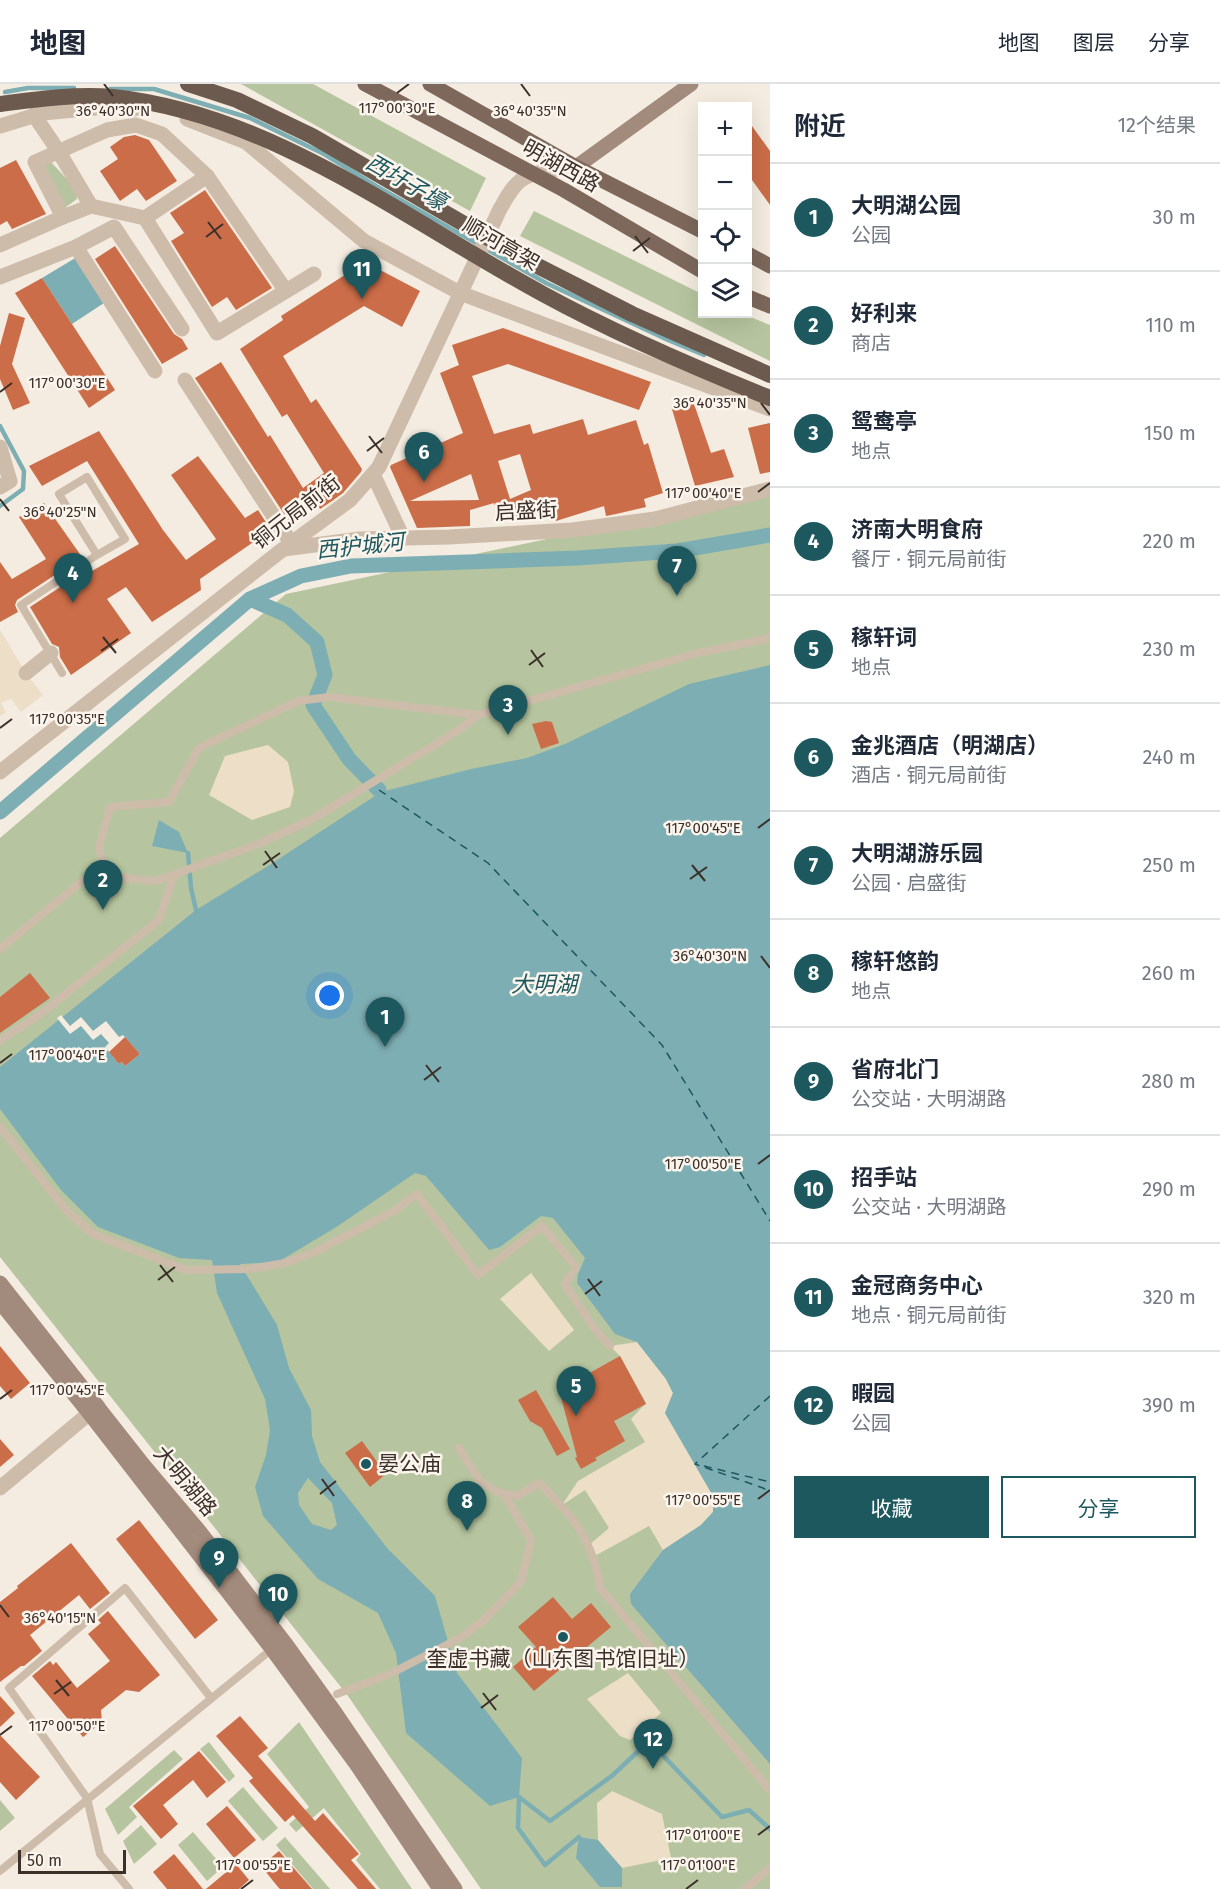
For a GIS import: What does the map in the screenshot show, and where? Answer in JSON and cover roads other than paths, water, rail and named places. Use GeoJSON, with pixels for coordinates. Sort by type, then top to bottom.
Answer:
{"type":"FeatureCollection","features":[{"type":"Feature","properties":{"kind":"highway","name":"顺河高架"},"geometry":{"type":"LineString","coordinates":[[188,84],[237,100],[312,136],[549,271],[632,314],[770,375]]}},
{"type":"Feature","properties":{"kind":"highway","name":"顺河高架"},"geometry":{"type":"LineString","coordinates":[[0,104],[50,98],[112,97],[181,109],[237,127],[290,150],[327,170],[544,295],[671,358],[770,398]]}},
{"type":"Feature","properties":{"kind":"main road","name":"明湖西路"},"geometry":{"type":"LineString","coordinates":[[365,84],[534,174],[698,269]]}},
{"type":"Feature","properties":{"kind":"main road","name":"明湖西路"},"geometry":{"type":"LineString","coordinates":[[430,84],[576,167],[698,229]]}},
{"type":"Feature","properties":{"kind":"main road"},"geometry":{"type":"LineString","coordinates":[[576,167],[691,84]]}},
{"type":"Feature","properties":{"kind":"main road"},"geometry":{"type":"LineString","coordinates":[[752,257],[770,266]]}},
{"type":"Feature","properties":{"kind":"main road"},"geometry":{"type":"LineString","coordinates":[[752,299],[770,306]]}},
{"type":"Feature","properties":{"kind":"main road","name":"大明湖路"},"geometry":{"type":"LineString","coordinates":[[0,1283],[357,1765],[440,1889]]}},
{"type":"Feature","properties":{"kind":"main road","name":"大明湖路"},"geometry":{"type":"LineString","coordinates":[[0,1302],[201,1532],[300,1665],[455,1889]]}},
{"type":"Feature","properties":{"kind":"street"},"geometry":{"type":"LineString","coordinates":[[0,126],[43,112],[117,106],[184,118],[246,142],[364,241],[460,293],[770,408]]}},
{"type":"Feature","properties":{"kind":"street"},"geometry":{"type":"LineString","coordinates":[[34,115],[91,206]]}},
{"type":"Feature","properties":{"kind":"street"},"geometry":{"type":"LineString","coordinates":[[63,217],[35,162],[107,130],[136,125],[162,134],[207,176],[286,291]]}},
{"type":"Feature","properties":{"kind":"street"},"geometry":{"type":"LineString","coordinates":[[534,174],[576,167]]}},
{"type":"Feature","properties":{"kind":"street","name":"铜元局前街"},"geometry":{"type":"LineString","coordinates":[[0,772],[286,546],[350,500],[379,467],[499,211],[512,190],[522,180],[534,174]]}},
{"type":"Feature","properties":{"kind":"street"},"geometry":{"type":"LineString","coordinates":[[0,246],[91,206],[145,218],[170,205],[207,176]]}},
{"type":"Feature","properties":{"kind":"street"},"geometry":{"type":"LineString","coordinates":[[145,218],[217,333],[314,274]]}},
{"type":"Feature","properties":{"kind":"street"},"geometry":{"type":"LineString","coordinates":[[0,277],[76,247],[114,227],[182,329]]}},
{"type":"Feature","properties":{"kind":"street"},"geometry":{"type":"LineString","coordinates":[[76,247],[155,371]]}},
{"type":"Feature","properties":{"kind":"street"},"geometry":{"type":"LineString","coordinates":[[185,380],[286,546]]}},
{"type":"Feature","properties":{"kind":"street"},"geometry":{"type":"LineString","coordinates":[[0,447],[10,481],[0,487]]}},
{"type":"Feature","properties":{"kind":"street"},"geometry":{"type":"LineString","coordinates":[[373,474],[403,538]]}},
{"type":"Feature","properties":{"kind":"street","name":"启盛街"},"geometry":{"type":"LineString","coordinates":[[286,546],[360,539],[561,530],[596,526],[655,519],[770,489]]}},
{"type":"Feature","properties":{"kind":"street"},"geometry":{"type":"LineString","coordinates":[[26,673],[51,654]]}},
{"type":"Feature","properties":{"kind":"street"},"geometry":{"type":"LineString","coordinates":[[0,1488],[94,1410]]}},
{"type":"Feature","properties":{"kind":"lane"},"geometry":{"type":"LineString","coordinates":[[62,672],[21,605],[125,539],[87,477],[59,494],[98,555]]}},
{"type":"Feature","properties":{"kind":"lane"},"geometry":{"type":"LineString","coordinates":[[478,715],[329,697],[298,701],[199,748],[169,802],[111,807],[99,847],[103,864],[123,878],[156,881],[177,874],[258,844],[309,821],[459,730],[478,715],[698,653],[770,638]]}},
{"type":"Feature","properties":{"kind":"lane"},"geometry":{"type":"LineString","coordinates":[[0,949],[103,864]]}},
{"type":"Feature","properties":{"kind":"lane"},"geometry":{"type":"LineString","coordinates":[[0,1041],[43,1012],[159,920],[177,874]]}},
{"type":"Feature","properties":{"kind":"lane"},"geometry":{"type":"LineString","coordinates":[[0,1127],[66,1210],[93,1234],[186,1270],[250,1269],[285,1263],[313,1253],[394,1211],[417,1194],[478,1275],[542,1226],[576,1267],[565,1284],[594,1328],[610,1346]]}},
{"type":"Feature","properties":{"kind":"lane"},"geometry":{"type":"LineString","coordinates":[[459,1448],[480,1481],[497,1492],[517,1496],[539,1483],[562,1505],[589,1545],[598,1572],[600,1588],[770,1790]]}},
{"type":"Feature","properties":{"kind":"lane"},"geometry":{"type":"LineString","coordinates":[[337,1694],[390,1674],[460,1638],[482,1622],[521,1582],[531,1540],[504,1494]]}},
{"type":"Feature","properties":{"kind":"lane"},"geometry":{"type":"LineString","coordinates":[[129,1889],[100,1854],[87,1798],[9,1688],[125,1588],[211,1698]]}},
{"type":"Feature","properties":{"kind":"lane"},"geometry":{"type":"LineString","coordinates":[[0,1871],[272,1649]]}},
{"type":"Feature","properties":{"kind":"lane"},"geometry":{"type":"LineString","coordinates":[[746,1889],[770,1868]]}},
{"type":"Feature","properties":{"kind":"water"},"geometry":{"type":"Polygon","coordinates":[[[77,257],[107,301],[72,324],[42,278],[77,257]]]}},
{"type":"Feature","properties":{"kind":"water","name":"大明湖"},"geometry":{"type":"Polygon","coordinates":[[[770,665],[770,1764],[631,1604],[630,1594],[663,1550],[701,1525],[713,1512],[713,1496],[665,1413],[673,1393],[666,1379],[637,1342],[615,1334],[577,1283],[585,1258],[553,1218],[541,1216],[500,1247],[489,1250],[426,1176],[415,1173],[338,1226],[278,1262],[240,1264],[277,1325],[289,1368],[311,1410],[312,1436],[320,1462],[388,1549],[435,1596],[457,1673],[522,1758],[519,1797],[490,1806],[406,1733],[396,1653],[378,1613],[318,1579],[263,1516],[255,1487],[266,1455],[270,1430],[265,1399],[217,1293],[212,1260],[179,1258],[98,1227],[61,1190],[0,1109],[0,1067],[196,910],[381,792],[471,769],[527,758],[565,744],[689,684],[770,665]],[[308,1478],[298,1493],[299,1505],[312,1524],[331,1530],[337,1525],[332,1503],[308,1478]]]}},
{"type":"Feature","properties":{"kind":"water"},"geometry":{"type":"Polygon","coordinates":[[[159,820],[179,832],[188,853],[152,846],[159,820]]]}},
{"type":"Feature","properties":{"kind":"water"},"geometry":{"type":"Polygon","coordinates":[[[579,1837],[598,1840],[622,1868],[622,1887],[600,1887],[576,1858],[579,1837]]]}},
{"type":"Feature","properties":{"kind":"waterway","name":"西圩子壕"},"geometry":{"type":"LineString","coordinates":[[5,92],[28,88],[74,88]]}},
{"type":"Feature","properties":{"kind":"waterway","name":"西圩子壕"},"geometry":{"type":"LineString","coordinates":[[110,89],[154,89],[250,118],[324,154],[546,283],[704,355]]}},
{"type":"Feature","properties":{"kind":"waterway"},"geometry":{"type":"LineString","coordinates":[[0,426],[24,471],[23,489],[0,506]]}},
{"type":"Feature","properties":{"kind":"waterway","name":"西护城河"},"geometry":{"type":"LineString","coordinates":[[0,812],[250,599],[301,576],[351,566],[578,558],[677,551],[770,535]]}},
{"type":"Feature","properties":{"kind":"waterway"},"geometry":{"type":"LineString","coordinates":[[250,599],[287,615],[317,642],[325,675],[313,705],[349,759],[379,790]]}},
{"type":"Feature","properties":{"kind":"waterway"},"geometry":{"type":"LineString","coordinates":[[188,853],[191,888],[196,910]]}},
{"type":"Feature","properties":{"kind":"waterway"},"geometry":{"type":"LineString","coordinates":[[519,1797],[550,1821],[613,1775],[649,1741],[722,1817],[749,1810],[770,1829]]}},
{"type":"Feature","properties":{"kind":"waterway"},"geometry":{"type":"LineString","coordinates":[[519,1797],[518,1828],[545,1865],[579,1837]]}},
{"type":"Feature","properties":{"kind":"place","name":"金冠商务中心"},"geometry":{"type":"Point","coordinates":[362,299]}},
{"type":"Feature","properties":{"kind":"place","name":"金兆酒店（明湖店）"},"geometry":{"type":"Point","coordinates":[424,482]}},
{"type":"Feature","properties":{"kind":"place","name":"大明湖游乐园"},"geometry":{"type":"Point","coordinates":[677,596]}},
{"type":"Feature","properties":{"kind":"place","name":"济南大明食府"},"geometry":{"type":"Point","coordinates":[73,603]}},
{"type":"Feature","properties":{"kind":"place","name":"鸳鸯亭"},"geometry":{"type":"Point","coordinates":[508,735]}},
{"type":"Feature","properties":{"kind":"place","name":"好利来"},"geometry":{"type":"Point","coordinates":[103,910]}},
{"type":"Feature","properties":{"kind":"place","name":"大明湖公园"},"geometry":{"type":"Point","coordinates":[385,1047]}},
{"type":"Feature","properties":{"kind":"place","name":"稼轩词"},"geometry":{"type":"Point","coordinates":[576,1416]}},
{"type":"Feature","properties":{"kind":"place","name":"晏公庙"},"geometry":{"type":"Point","coordinates":[366,1464]}},
{"type":"Feature","properties":{"kind":"place","name":"稼轩悠韵"},"geometry":{"type":"Point","coordinates":[467,1531]}},
{"type":"Feature","properties":{"kind":"place","name":"省府北门"},"geometry":{"type":"Point","coordinates":[219,1588]}},
{"type":"Feature","properties":{"kind":"place","name":"招手站"},"geometry":{"type":"Point","coordinates":[278,1624]}},
{"type":"Feature","properties":{"kind":"place","name":"奎虚书藏（山东图书馆旧址）"},"geometry":{"type":"Point","coordinates":[563,1637]}},
{"type":"Feature","properties":{"kind":"place","name":"暇园"},"geometry":{"type":"Point","coordinates":[653,1769]}}]}
